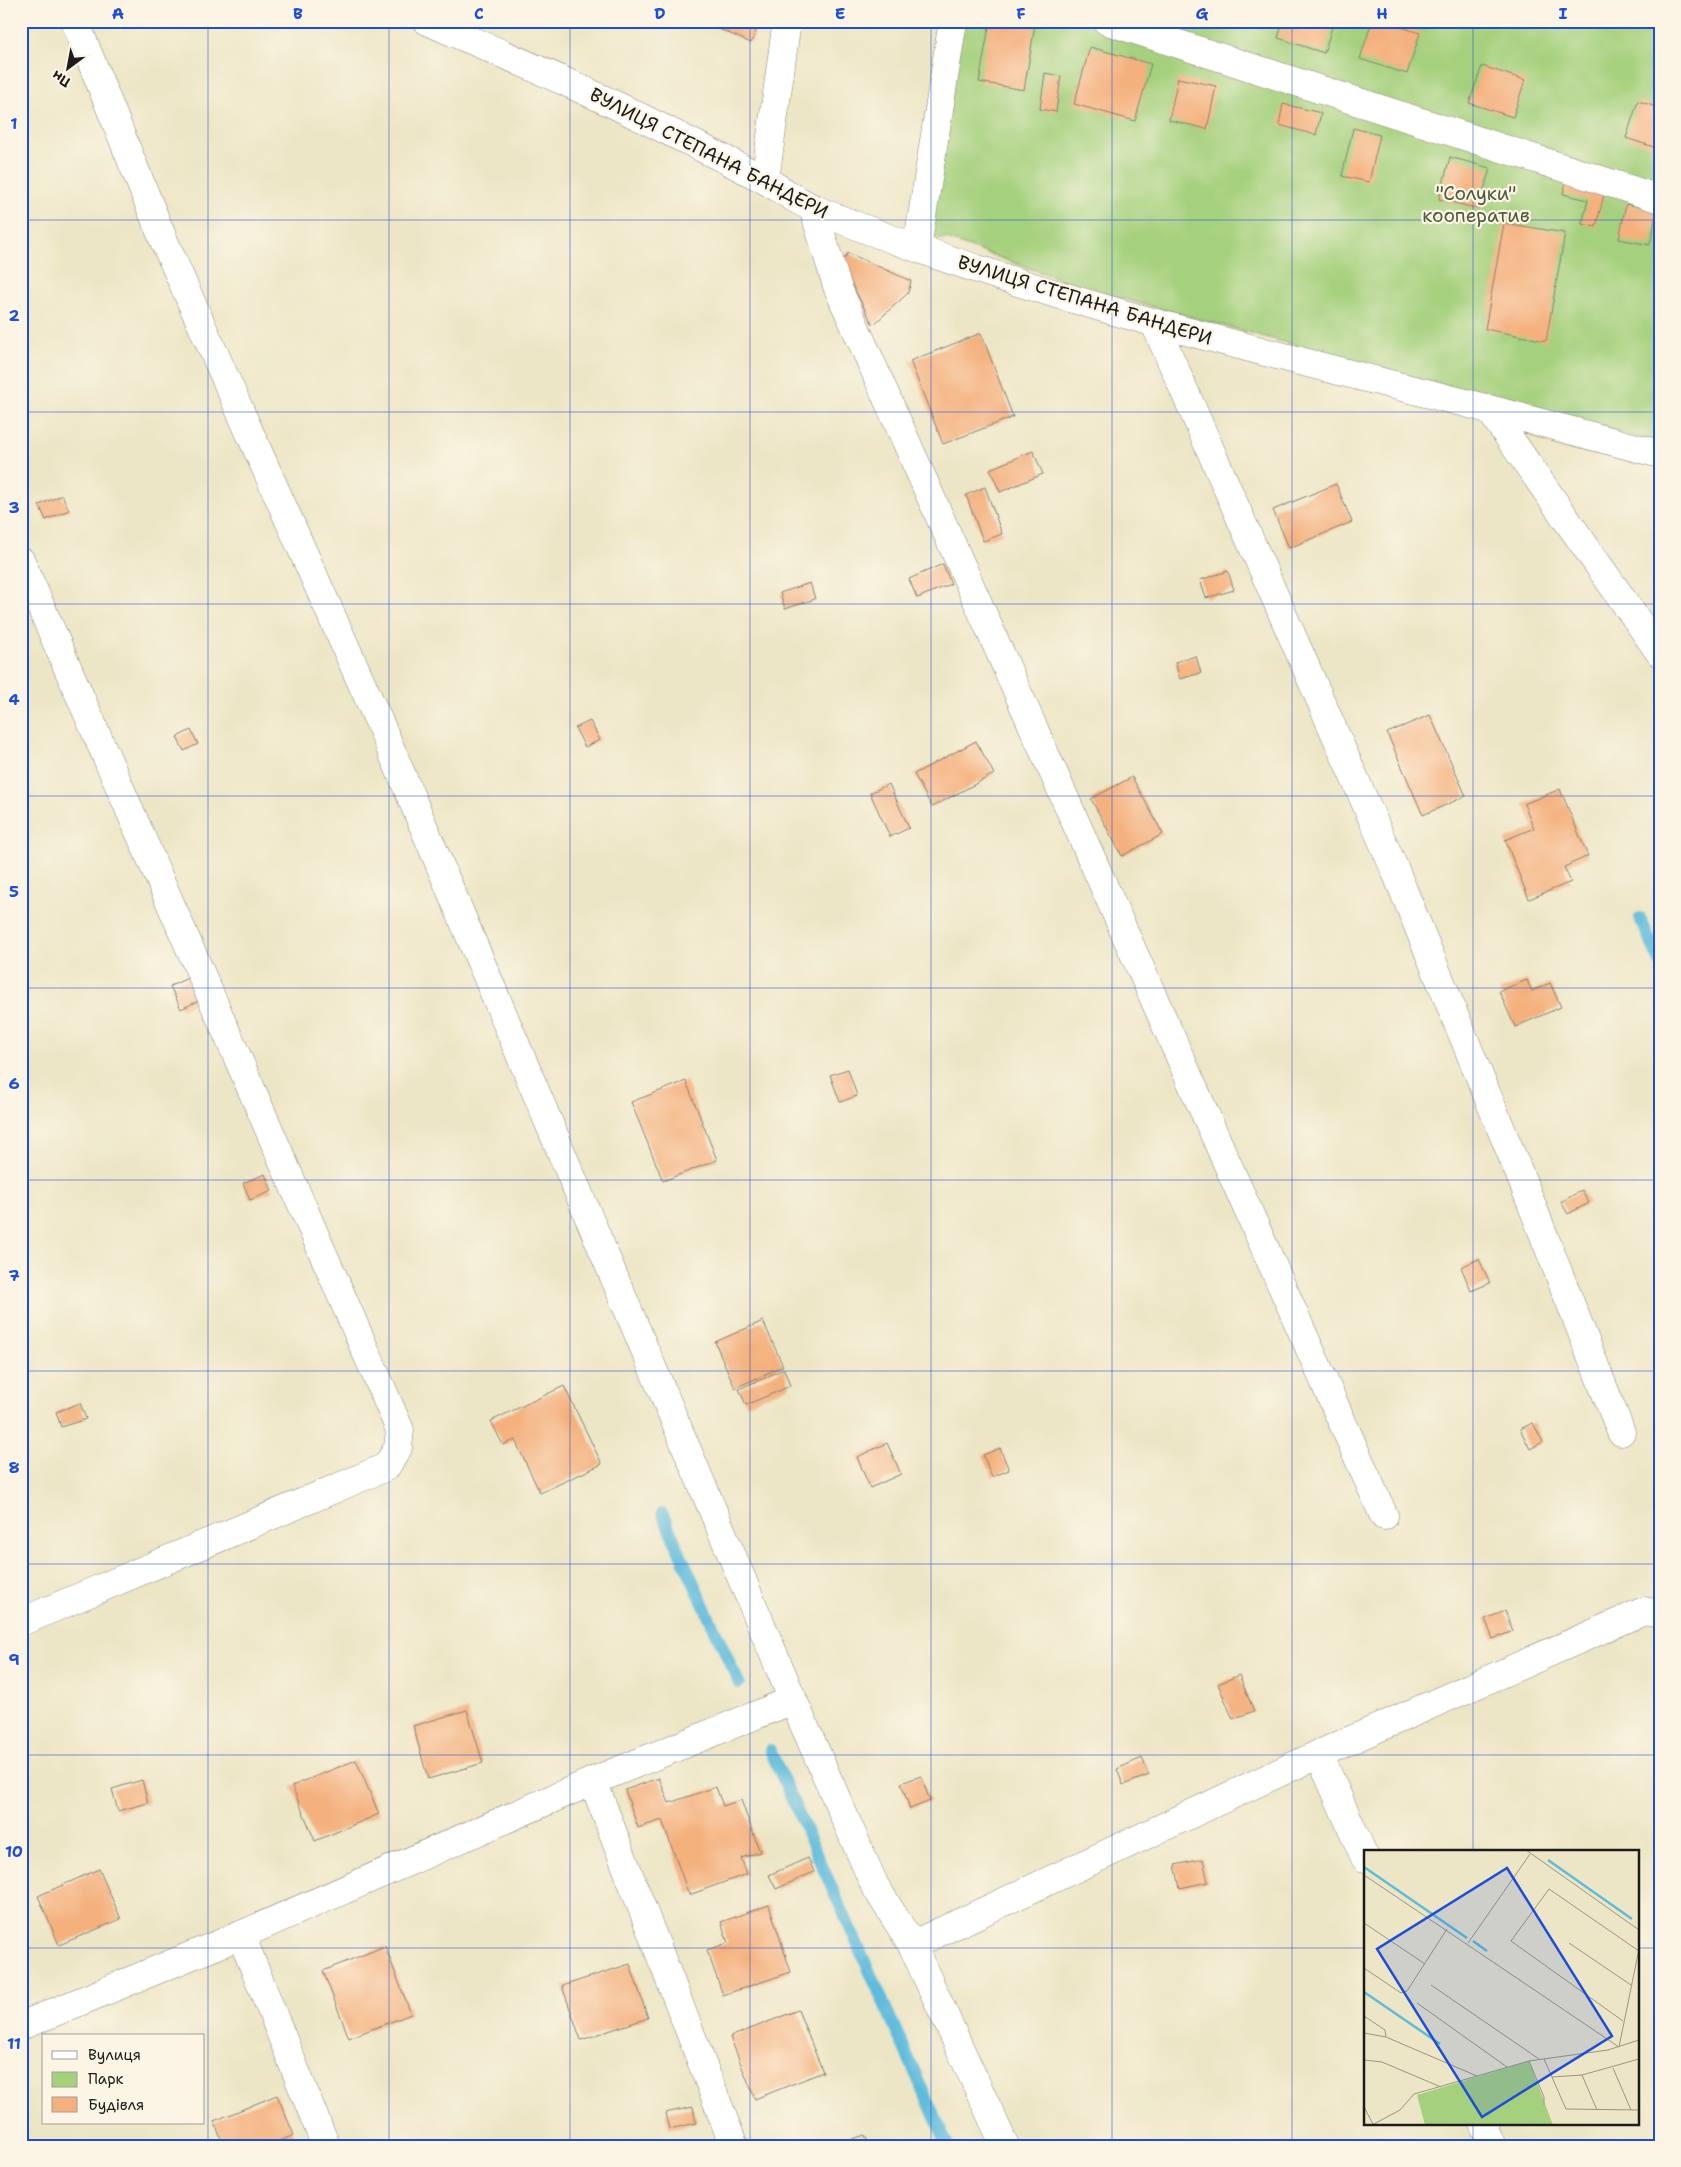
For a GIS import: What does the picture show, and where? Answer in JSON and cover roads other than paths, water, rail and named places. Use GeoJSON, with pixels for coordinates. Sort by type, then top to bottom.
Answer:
{"type":"FeatureCollection","features":[{"type":"Feature","properties":{"kind":"street"},"geometry":{"type":"LineString","coordinates":[[75,21],[164,241],[384,733],[793,1700],[875,1886],[912,1945],[1005,2146]]}},
{"type":"Feature","properties":{"kind":"street","name":"ВУЛИЦЯ СТЕПАНА БАНДЕРИ"},"geometry":{"type":"LineString","coordinates":[[427,21],[567,82],[765,180],[813,208],[918,248],[1027,286],[1155,324],[1660,454]]}},
{"type":"Feature","properties":{"kind":"street"},"geometry":{"type":"LineString","coordinates":[[765,180],[787,21]]}},
{"type":"Feature","properties":{"kind":"street"},"geometry":{"type":"LineString","coordinates":[[918,248],[953,21]]}},
{"type":"Feature","properties":{"kind":"street"},"geometry":{"type":"LineString","coordinates":[[1107,21],[1660,199]]}},
{"type":"Feature","properties":{"kind":"street"},"geometry":{"type":"LineString","coordinates":[[813,208],[837,286],[1384,1516]]}},
{"type":"Feature","properties":{"kind":"street"},"geometry":{"type":"LineString","coordinates":[[1155,324],[1395,870],[1525,1189],[1620,1432]]}},
{"type":"Feature","properties":{"kind":"street"},"geometry":{"type":"LineString","coordinates":[[1489,409],[1660,653]]}},
{"type":"Feature","properties":{"kind":"street"},"geometry":{"type":"LineString","coordinates":[[21,561],[400,1430],[398,1448],[386,1467],[21,1622]]}},
{"type":"Feature","properties":{"kind":"street"},"geometry":{"type":"LineString","coordinates":[[912,1945],[1318,1754],[1644,1611],[1660,1614]]}},
{"type":"Feature","properties":{"kind":"street"},"geometry":{"type":"LineString","coordinates":[[21,2026],[241,1935],[592,1781],[793,1700]]}},
{"type":"Feature","properties":{"kind":"street"},"geometry":{"type":"LineString","coordinates":[[1318,1754],[1364,1856]]}},
{"type":"Feature","properties":{"kind":"street"},"geometry":{"type":"LineString","coordinates":[[592,1781],[734,2146]]}},
{"type":"Feature","properties":{"kind":"street"},"geometry":{"type":"LineString","coordinates":[[241,1935],[326,2146]]}},
{"type":"Feature","properties":{"kind":"street"},"geometry":{"type":"LineString","coordinates":[[1483,2124],[1493,2146]]}},
{"type":"Feature","properties":{"kind":"waterway"},"geometry":{"type":"LineString","coordinates":[[1640,918],[1660,962]]}},
{"type":"Feature","properties":{"kind":"waterway"},"geometry":{"type":"LineString","coordinates":[[662,1513],[739,1683]]}},
{"type":"Feature","properties":{"kind":"waterway"},"geometry":{"type":"LineString","coordinates":[[770,1750],[948,2146]]}},
{"type":"Feature","properties":{"kind":"park label","name":"\"Солуки\" кооператив"},"geometry":{"type":"Point","coordinates":[1476,204]}}]}
